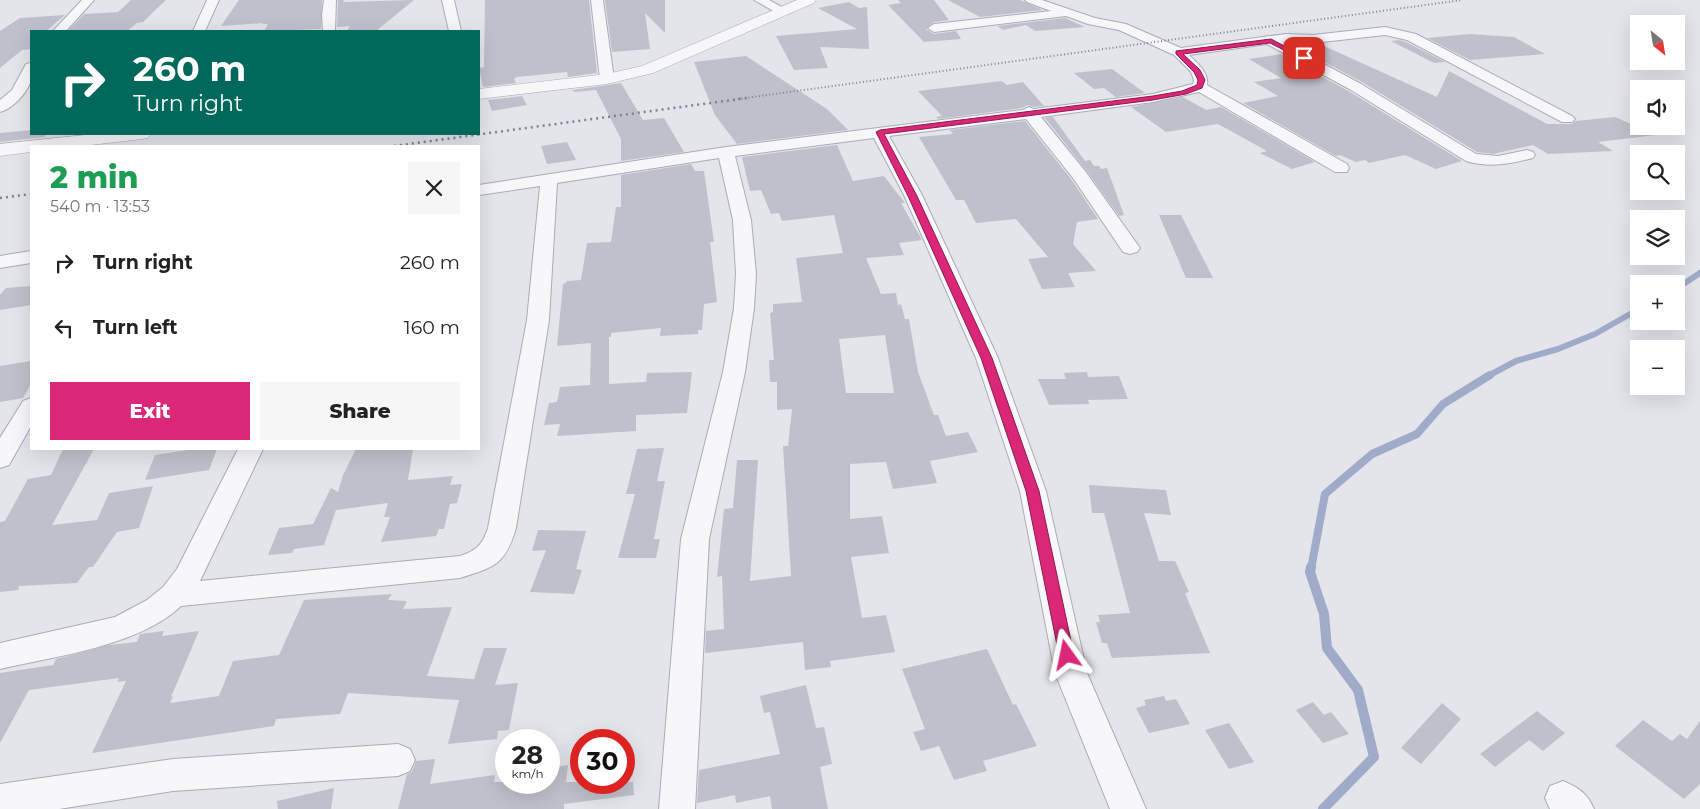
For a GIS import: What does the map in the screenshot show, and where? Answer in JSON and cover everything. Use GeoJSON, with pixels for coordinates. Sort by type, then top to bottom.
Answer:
{"type":"FeatureCollection","features":[{"type":"Feature","properties":{"kind":"street"},"geometry":{"type":"LineString","coordinates":[[60,30],[88,0]]}},
{"type":"Feature","properties":{"kind":"street"},"geometry":{"type":"LineString","coordinates":[[199,30],[213,0]]}},
{"type":"Feature","properties":{"kind":"street"},"geometry":{"type":"LineString","coordinates":[[329,30],[330,0]]}},
{"type":"Feature","properties":{"kind":"street"},"geometry":{"type":"LineString","coordinates":[[448,0],[455,30]]}},
{"type":"Feature","properties":{"kind":"street"},"geometry":{"type":"LineString","coordinates":[[597,0],[607,79]]}},
{"type":"Feature","properties":{"kind":"street"},"geometry":{"type":"LineString","coordinates":[[760,0],[783,11]]}},
{"type":"Feature","properties":{"kind":"street"},"geometry":{"type":"LineString","coordinates":[[480,94],[630,75],[662,65],[809,0]]}},
{"type":"Feature","properties":{"kind":"street"},"geometry":{"type":"LineString","coordinates":[[1031,0],[1071,12],[1092,21],[1122,28],[1179,52],[1197,71],[1201,80],[1200,87]]}},
{"type":"Feature","properties":{"kind":"street"},"geometry":{"type":"LineString","coordinates":[[934,28],[1071,12]]}},
{"type":"Feature","properties":{"kind":"street"},"geometry":{"type":"LineString","coordinates":[[1179,52],[1271,41],[1385,31],[1403,34],[1567,119]]}},
{"type":"Feature","properties":{"kind":"street"},"geometry":{"type":"LineString","coordinates":[[1271,41],[1356,87],[1472,158],[1498,161],[1527,155]]}},
{"type":"Feature","properties":{"kind":"street"},"geometry":{"type":"LineString","coordinates":[[0,108],[18,92],[30,69]]}},
{"type":"Feature","properties":{"kind":"street"},"geometry":{"type":"LineString","coordinates":[[480,190],[726,152],[1028,112],[1153,98],[1200,87],[1341,168]]}},
{"type":"Feature","properties":{"kind":"street"},"geometry":{"type":"LineString","coordinates":[[1028,112],[1079,175],[1130,248]]}},
{"type":"Feature","properties":{"kind":"street"},"geometry":{"type":"LineString","coordinates":[[880,132],[913,196],[987,358],[1033,491],[1071,673],[1128,809]]}},
{"type":"Feature","properties":{"kind":"street"},"geometry":{"type":"LineString","coordinates":[[43,145],[128,135]]}},
{"type":"Feature","properties":{"kind":"street"},"geometry":{"type":"LineString","coordinates":[[0,150],[30,146]]}},
{"type":"Feature","properties":{"kind":"street"},"geometry":{"type":"LineString","coordinates":[[677,809],[695,539],[734,372],[744,308],[746,274],[742,220],[726,152]]}},
{"type":"Feature","properties":{"kind":"street"},"geometry":{"type":"LineString","coordinates":[[173,595],[460,567],[478,562],[496,548],[502,528],[538,320],[549,178]]}},
{"type":"Feature","properties":{"kind":"street"},"geometry":{"type":"LineString","coordinates":[[0,262],[30,257]]}},
{"type":"Feature","properties":{"kind":"street"},"geometry":{"type":"LineString","coordinates":[[0,459],[30,408]]}},
{"type":"Feature","properties":{"kind":"street"},"geometry":{"type":"LineString","coordinates":[[0,656],[121,628],[158,609],[173,595],[188,576],[250,450]]}},
{"type":"Feature","properties":{"kind":"street"},"geometry":{"type":"LineString","coordinates":[[0,801],[173,775],[398,760]]}},
{"type":"Feature","properties":{"kind":"building"},"geometry":{"type":"Polygon","coordinates":[[[131,0],[166,0],[143,22],[137,23],[128,30],[69,30],[84,14],[118,12],[131,0]]]}},
{"type":"Feature","properties":{"kind":"building"},"geometry":{"type":"Polygon","coordinates":[[[239,0],[322,0],[321,29],[265,30],[268,24],[263,23],[221,26],[239,0]]]}},
{"type":"Feature","properties":{"kind":"building"},"geometry":{"type":"Polygon","coordinates":[[[338,0],[344,0],[343,2],[414,0],[377,30],[348,30],[350,26],[337,27],[338,0]]]}},
{"type":"Feature","properties":{"kind":"building"},"geometry":{"type":"Polygon","coordinates":[[[485,0],[589,0],[597,73],[568,77],[567,72],[517,77],[514,79],[516,83],[483,87],[480,68],[484,67],[485,0]]]}},
{"type":"Feature","properties":{"kind":"building"},"geometry":{"type":"Polygon","coordinates":[[[605,0],[665,0],[665,33],[645,13],[650,49],[612,52],[605,0]]]}},
{"type":"Feature","properties":{"kind":"building"},"geometry":{"type":"Polygon","coordinates":[[[898,0],[934,0],[949,20],[934,22],[926,29],[934,34],[956,31],[961,39],[924,42],[888,5],[901,3],[898,0]]]}},
{"type":"Feature","properties":{"kind":"building"},"geometry":{"type":"Polygon","coordinates":[[[948,0],[1020,0],[1043,10],[980,17],[948,0]]]}},
{"type":"Feature","properties":{"kind":"building"},"geometry":{"type":"Polygon","coordinates":[[[849,2],[859,8],[867,7],[869,49],[820,47],[828,68],[794,70],[776,36],[857,29],[818,8],[849,2]]]}},
{"type":"Feature","properties":{"kind":"building"},"geometry":{"type":"Polygon","coordinates":[[[65,15],[47,30],[30,30],[30,49],[22,50],[0,68],[0,31],[20,18],[65,15]]]}},
{"type":"Feature","properties":{"kind":"building"},"geometry":{"type":"Polygon","coordinates":[[[1065,18],[1085,27],[1035,31],[1026,25],[1003,30],[997,26],[1065,18]]]}},
{"type":"Feature","properties":{"kind":"building"},"geometry":{"type":"Polygon","coordinates":[[[1470,34],[1514,37],[1545,54],[1470,60],[1427,38],[1470,34]]]}},
{"type":"Feature","properties":{"kind":"building"},"geometry":{"type":"Polygon","coordinates":[[[1399,40],[1445,62],[1434,63],[1391,41],[1399,40]]]}},
{"type":"Feature","properties":{"kind":"building"},"geometry":{"type":"Polygon","coordinates":[[[1324,46],[1437,97],[1449,71],[1547,124],[1572,124],[1576,121],[1615,117],[1630,124],[1630,135],[1656,135],[1598,142],[1613,151],[1548,154],[1533,145],[1493,154],[1477,152],[1362,82],[1302,50],[1324,46]]]}},
{"type":"Feature","properties":{"kind":"building"},"geometry":{"type":"Polygon","coordinates":[[[1281,54],[1350,92],[1462,161],[1436,169],[1405,155],[1369,163],[1365,160],[1356,162],[1340,155],[1336,156],[1243,103],[1278,96],[1254,82],[1281,78],[1249,59],[1281,54]]]}},
{"type":"Feature","properties":{"kind":"building"},"geometry":{"type":"Polygon","coordinates":[[[746,56],[827,109],[848,130],[737,144],[715,115],[694,62],[746,56]]]}},
{"type":"Feature","properties":{"kind":"building"},"geometry":{"type":"Polygon","coordinates":[[[1112,69],[1145,93],[1116,97],[1104,88],[1094,89],[1074,73],[1112,69]]]}},
{"type":"Feature","properties":{"kind":"building"},"geometry":{"type":"Polygon","coordinates":[[[1002,81],[1007,85],[1023,82],[1044,106],[1033,107],[1028,105],[1022,108],[938,119],[936,117],[942,116],[918,91],[1002,81]]]}},
{"type":"Feature","properties":{"kind":"building"},"geometry":{"type":"Polygon","coordinates":[[[621,83],[643,120],[664,118],[684,152],[621,161],[621,139],[596,90],[574,92],[573,90],[621,83]]]}},
{"type":"Feature","properties":{"kind":"building"},"geometry":{"type":"Polygon","coordinates":[[[522,96],[527,105],[492,111],[488,100],[522,96]]]}},
{"type":"Feature","properties":{"kind":"building"},"geometry":{"type":"Polygon","coordinates":[[[1183,97],[1206,110],[1221,107],[1315,162],[1292,169],[1260,153],[1267,151],[1218,124],[1166,132],[1131,107],[1183,97]]]}},
{"type":"Feature","properties":{"kind":"building"},"geometry":{"type":"Polygon","coordinates":[[[1053,117],[1085,161],[1090,160],[1094,166],[1099,166],[1101,169],[1107,168],[1124,215],[1119,216],[1045,118],[1053,117]]]}},
{"type":"Feature","properties":{"kind":"building"},"geometry":{"type":"Polygon","coordinates":[[[1025,121],[1071,179],[1098,219],[1077,222],[1073,244],[1096,271],[1068,273],[1075,287],[1042,289],[1028,259],[1048,257],[1016,219],[976,223],[964,200],[956,200],[919,137],[953,134],[950,130],[1025,121]]]}},
{"type":"Feature","properties":{"kind":"building"},"geometry":{"type":"Polygon","coordinates":[[[30,130],[30,135],[46,135],[44,137],[0,142],[0,133],[30,130]]]}},
{"type":"Feature","properties":{"kind":"building"},"geometry":{"type":"Polygon","coordinates":[[[567,142],[576,160],[547,164],[541,146],[567,142]]]}},
{"type":"Feature","properties":{"kind":"building"},"geometry":{"type":"Polygon","coordinates":[[[837,145],[853,181],[884,176],[905,203],[901,203],[922,240],[899,243],[904,255],[866,258],[881,294],[896,293],[898,305],[901,304],[905,319],[909,319],[918,372],[934,415],[938,415],[946,436],[968,432],[978,452],[930,461],[937,483],[893,489],[886,462],[850,464],[850,519],[882,516],[889,553],[851,557],[862,618],[886,615],[895,652],[830,661],[831,667],[805,670],[803,642],[705,653],[706,631],[724,629],[722,576],[717,577],[724,509],[733,508],[737,460],[758,460],[750,581],[791,576],[783,446],[788,446],[792,409],[777,410],[777,382],[770,382],[769,360],[774,360],[770,313],[773,312],[773,304],[802,302],[796,258],[843,253],[834,215],[782,221],[779,213],[771,214],[761,190],[750,191],[742,157],[837,145]],[[885,335],[839,339],[846,393],[894,393],[885,335]]]}},
{"type":"Feature","properties":{"kind":"building"},"geometry":{"type":"Polygon","coordinates":[[[691,164],[695,171],[704,171],[714,242],[710,242],[717,302],[704,304],[702,330],[698,330],[698,334],[660,336],[661,328],[611,333],[611,337],[609,337],[609,384],[646,382],[647,373],[692,372],[687,413],[636,415],[636,431],[557,436],[560,424],[544,425],[549,403],[557,402],[560,387],[590,385],[591,343],[557,346],[563,284],[567,281],[581,280],[587,243],[611,242],[616,207],[621,207],[621,175],[691,164]]]}},
{"type":"Feature","properties":{"kind":"building"},"geometry":{"type":"Polygon","coordinates":[[[1159,215],[1181,215],[1213,278],[1186,278],[1159,215]]]}},
{"type":"Feature","properties":{"kind":"building"},"geometry":{"type":"Polygon","coordinates":[[[30,286],[30,305],[0,310],[0,295],[6,288],[30,286]]]}},
{"type":"Feature","properties":{"kind":"building"},"geometry":{"type":"Polygon","coordinates":[[[30,361],[30,386],[23,398],[0,402],[0,366],[30,361]]]}},
{"type":"Feature","properties":{"kind":"building"},"geometry":{"type":"Polygon","coordinates":[[[1087,372],[1088,377],[1119,376],[1128,399],[1088,400],[1089,404],[1049,405],[1038,379],[1066,379],[1064,373],[1087,372]]]}},
{"type":"Feature","properties":{"kind":"building"},"geometry":{"type":"Polygon","coordinates":[[[664,448],[657,481],[665,481],[654,539],[660,539],[656,558],[618,558],[635,494],[626,494],[637,449],[664,448]]]}},
{"type":"Feature","properties":{"kind":"building"},"geometry":{"type":"Polygon","coordinates":[[[63,450],[93,450],[52,525],[97,520],[109,493],[153,486],[139,528],[117,532],[93,567],[89,567],[77,583],[19,586],[18,590],[0,592],[0,522],[5,521],[28,479],[51,475],[63,450]]]}},
{"type":"Feature","properties":{"kind":"building"},"geometry":{"type":"Polygon","coordinates":[[[188,450],[217,450],[209,470],[145,480],[155,455],[188,450]]]}},
{"type":"Feature","properties":{"kind":"building"},"geometry":{"type":"Polygon","coordinates":[[[356,450],[413,450],[408,480],[453,476],[450,485],[462,484],[457,503],[450,504],[444,529],[439,529],[436,536],[381,542],[390,517],[384,517],[388,503],[336,510],[324,545],[294,549],[292,553],[268,555],[279,528],[313,524],[331,488],[338,492],[343,475],[356,450]]]}},
{"type":"Feature","properties":{"kind":"building"},"geometry":{"type":"Polygon","coordinates":[[[1089,485],[1166,490],[1171,515],[1144,513],[1159,561],[1175,561],[1189,592],[1185,593],[1210,653],[1112,658],[1107,643],[1102,643],[1096,622],[1100,622],[1098,615],[1130,613],[1104,513],[1092,513],[1089,485]]]}},
{"type":"Feature","properties":{"kind":"building"},"geometry":{"type":"Polygon","coordinates":[[[538,530],[586,531],[576,569],[582,570],[574,594],[530,592],[546,550],[532,551],[538,530]]]}},
{"type":"Feature","properties":{"kind":"building"},"geometry":{"type":"Polygon","coordinates":[[[392,594],[388,600],[407,601],[403,609],[452,607],[427,676],[474,679],[484,648],[507,648],[495,685],[518,683],[509,729],[495,729],[495,739],[448,744],[459,700],[348,693],[340,714],[276,719],[274,726],[92,753],[126,681],[117,682],[119,678],[29,690],[0,743],[0,673],[53,665],[56,659],[109,645],[137,642],[140,634],[164,631],[162,636],[199,631],[170,703],[219,696],[233,661],[279,655],[304,600],[392,594]]]}},
{"type":"Feature","properties":{"kind":"building"},"geometry":{"type":"Polygon","coordinates":[[[987,649],[1013,705],[1016,704],[1037,746],[983,761],[987,771],[954,780],[939,746],[921,751],[913,732],[925,729],[902,669],[987,649]]]}},
{"type":"Feature","properties":{"kind":"building"},"geometry":{"type":"Polygon","coordinates":[[[806,685],[816,728],[824,727],[832,764],[820,767],[828,809],[772,809],[770,796],[736,803],[735,795],[697,803],[699,770],[780,754],[770,712],[764,713],[760,696],[806,685]]]}},
{"type":"Feature","properties":{"kind":"building"},"geometry":{"type":"Polygon","coordinates":[[[1164,696],[1166,701],[1176,699],[1190,724],[1149,733],[1136,708],[1146,705],[1144,700],[1164,696]]]}},
{"type":"Feature","properties":{"kind":"building"},"geometry":{"type":"Polygon","coordinates":[[[1313,702],[1324,715],[1331,712],[1349,734],[1323,743],[1296,710],[1313,702]]]}},
{"type":"Feature","properties":{"kind":"building"},"geometry":{"type":"Polygon","coordinates":[[[1442,703],[1461,719],[1421,764],[1401,748],[1442,703]]]}},
{"type":"Feature","properties":{"kind":"building"},"geometry":{"type":"Polygon","coordinates":[[[1537,711],[1565,733],[1543,751],[1529,740],[1495,767],[1480,754],[1537,711]]]}},
{"type":"Feature","properties":{"kind":"building"},"geometry":{"type":"Polygon","coordinates":[[[1643,720],[1672,741],[1680,734],[1687,739],[1700,721],[1700,784],[1684,799],[1615,746],[1643,720]]]}},
{"type":"Feature","properties":{"kind":"building"},"geometry":{"type":"Polygon","coordinates":[[[1229,723],[1254,762],[1229,769],[1205,730],[1229,723]]]}},
{"type":"Feature","properties":{"kind":"building"},"geometry":{"type":"Polygon","coordinates":[[[435,759],[430,784],[495,775],[495,794],[560,794],[560,766],[568,765],[566,782],[570,782],[570,794],[634,795],[564,804],[564,809],[398,809],[407,774],[412,772],[416,761],[435,759]]]}},
{"type":"Feature","properties":{"kind":"building"},"geometry":{"type":"Polygon","coordinates":[[[334,788],[331,809],[278,809],[277,801],[334,788]]]}},
{"type":"Feature","properties":{"kind":"waterway"},"geometry":{"type":"LineString","coordinates":[[1685,283],[1700,273]]}},
{"type":"Feature","properties":{"kind":"waterway"},"geometry":{"type":"LineString","coordinates":[[1488,376],[1516,361],[1558,349],[1595,334],[1630,314]]}},
{"type":"Feature","properties":{"kind":"waterway"},"geometry":{"type":"LineString","coordinates":[[1311,569],[1325,494],[1372,454],[1417,434],[1443,404],[1490,375]]}},
{"type":"Feature","properties":{"kind":"waterway"},"geometry":{"type":"LineString","coordinates":[[1311,567],[1310,572],[1324,614],[1327,648],[1358,690],[1374,757],[1323,809]]}},
{"type":"Feature","properties":{"kind":"railway"},"geometry":{"type":"LineString","coordinates":[[738,99],[1462,0]]}},
{"type":"Feature","properties":{"kind":"railway"},"geometry":{"type":"LineString","coordinates":[[480,134],[747,98]]}},
{"type":"Feature","properties":{"kind":"railway"},"geometry":{"type":"LineString","coordinates":[[401,145],[475,135]]}},
{"type":"Feature","properties":{"kind":"railway"},"geometry":{"type":"LineString","coordinates":[[0,198],[30,194]]}},
{"type":"Feature","properties":{"kind":"route"},"geometry":{"type":"LineString","coordinates":[[1067,655],[1033,491],[987,358],[913,196],[880,132],[1028,112],[1153,98],[1200,87],[1201,80],[1197,71],[1179,52],[1271,41],[1304,58]]}}]}
